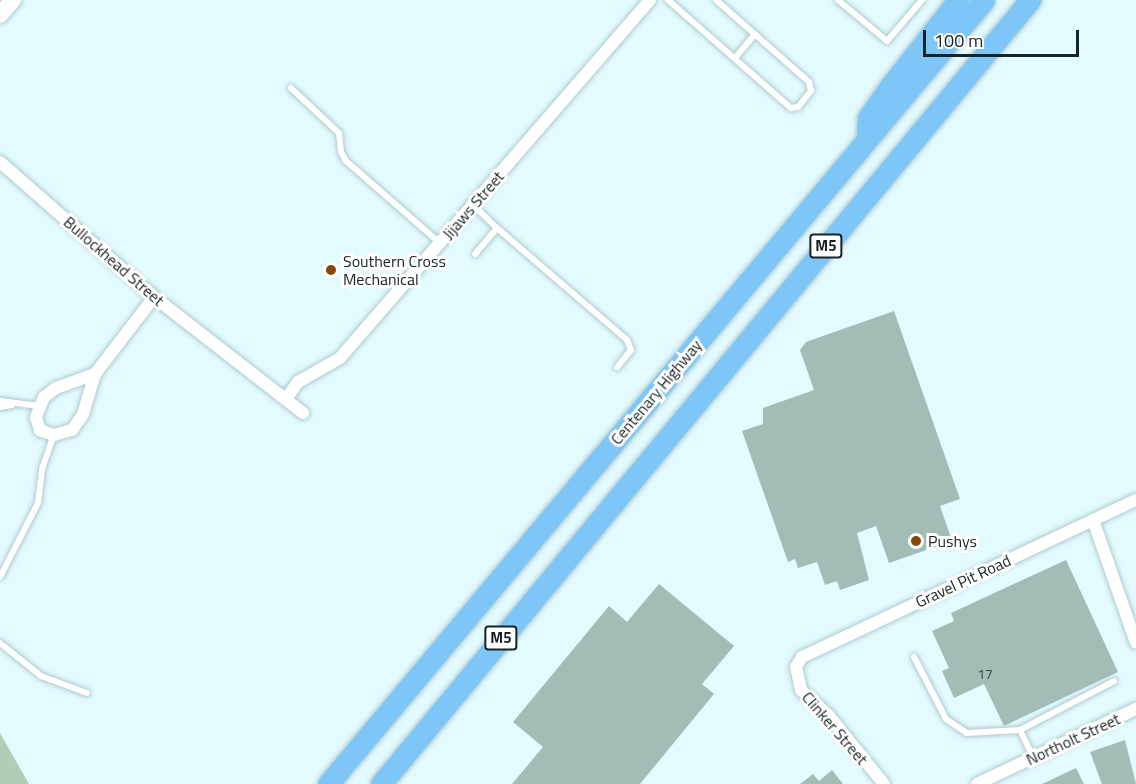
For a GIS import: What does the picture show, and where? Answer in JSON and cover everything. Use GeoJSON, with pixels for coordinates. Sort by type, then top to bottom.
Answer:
{"type":"FeatureCollection","features":[{"type":"Feature","properties":{"kind":"highway"},"geometry":{"type":"LineString","coordinates":[[867,140],[868,118],[958,0]]}},
{"type":"Feature","properties":{"kind":"highway","name":"Centenary Highway"},"geometry":{"type":"LineString","coordinates":[[328,784],[984,0]]}},
{"type":"Feature","properties":{"kind":"highway","name":"M5"},"geometry":{"type":"LineString","coordinates":[[381,784],[1030,0]]}},
{"type":"Feature","properties":{"kind":"street"},"geometry":{"type":"LineString","coordinates":[[0,15],[13,0]]}},
{"type":"Feature","properties":{"kind":"street","name":"Jijaws Street"},"geometry":{"type":"LineString","coordinates":[[286,399],[298,382],[340,358],[651,0]]}},
{"type":"Feature","properties":{"kind":"street","name":"Bullockhead Street"},"geometry":{"type":"LineString","coordinates":[[0,162],[154,297],[286,399]]}},
{"type":"Feature","properties":{"kind":"street"},"geometry":{"type":"LineString","coordinates":[[95,374],[56,388],[40,406],[36,417],[40,430],[54,435],[72,430],[83,414],[95,374],[154,297]]}},
{"type":"Feature","properties":{"kind":"street"},"geometry":{"type":"LineString","coordinates":[[286,399],[303,413]]}},
{"type":"Feature","properties":{"kind":"street","name":"Gravel Pit Road"},"geometry":{"type":"LineString","coordinates":[[795,667],[802,657],[815,649],[1136,500]]}},
{"type":"Feature","properties":{"kind":"street"},"geometry":{"type":"LineString","coordinates":[[1093,520],[1136,643]]}},
{"type":"Feature","properties":{"kind":"street","name":"Clinker Street"},"geometry":{"type":"LineString","coordinates":[[795,667],[801,690],[829,716],[884,784]]}},
{"type":"Feature","properties":{"kind":"street","name":"Northolt Street"},"geometry":{"type":"LineString","coordinates":[[977,784],[1136,709]]}},
{"type":"Feature","properties":{"kind":"lane"},"geometry":{"type":"LineString","coordinates":[[668,0],[791,108],[798,107],[811,91],[809,82],[716,0]]}},
{"type":"Feature","properties":{"kind":"lane"},"geometry":{"type":"LineString","coordinates":[[838,0],[887,41],[922,0]]}},
{"type":"Feature","properties":{"kind":"lane"},"geometry":{"type":"LineString","coordinates":[[735,58],[755,34]]}},
{"type":"Feature","properties":{"kind":"lane"},"geometry":{"type":"LineString","coordinates":[[291,88],[339,133],[341,152],[346,161],[440,243]]}},
{"type":"Feature","properties":{"kind":"lane"},"geometry":{"type":"LineString","coordinates":[[472,205],[627,340],[631,350],[617,367]]}},
{"type":"Feature","properties":{"kind":"lane"},"geometry":{"type":"LineString","coordinates":[[475,254],[497,228]]}},
{"type":"Feature","properties":{"kind":"lane"},"geometry":{"type":"LineString","coordinates":[[0,401],[40,406]]}},
{"type":"Feature","properties":{"kind":"lane"},"geometry":{"type":"LineString","coordinates":[[0,407],[16,404]]}},
{"type":"Feature","properties":{"kind":"lane"},"geometry":{"type":"LineString","coordinates":[[0,577],[38,503],[42,469],[54,435]]}},
{"type":"Feature","properties":{"kind":"lane"},"geometry":{"type":"LineString","coordinates":[[0,643],[41,676],[87,693]]}},
{"type":"Feature","properties":{"kind":"lane"},"geometry":{"type":"LineString","coordinates":[[914,657],[951,726],[967,733],[1020,730],[1114,681]]}},
{"type":"Feature","properties":{"kind":"lane"},"geometry":{"type":"LineString","coordinates":[[1020,730],[1033,758]]}},
{"type":"Feature","properties":{"kind":"green space"},"geometry":{"type":"Polygon","coordinates":[[[0,733],[29,784],[0,784],[0,733]]]}},
{"type":"Feature","properties":{"kind":"building"},"geometry":{"type":"Polygon","coordinates":[[[894,311],[960,499],[940,506],[952,541],[889,563],[876,526],[857,533],[869,580],[840,590],[837,581],[825,585],[817,562],[798,568],[795,559],[788,562],[742,431],[763,424],[763,408],[814,390],[800,350],[806,342],[894,311]]]}},
{"type":"Feature","properties":{"kind":"building"},"geometry":{"type":"Polygon","coordinates":[[[1066,560],[1118,672],[1004,726],[984,684],[954,698],[942,671],[949,668],[932,631],[954,621],[951,613],[1066,560]]]}},
{"type":"Feature","properties":{"kind":"building"},"geometry":{"type":"Polygon","coordinates":[[[659,584],[734,646],[702,684],[714,694],[640,784],[512,784],[543,747],[513,722],[609,606],[627,622],[659,584]]]}},
{"type":"Feature","properties":{"kind":"building"},"geometry":{"type":"Polygon","coordinates":[[[1125,740],[1136,784],[1102,784],[1090,752],[1125,740]]]}},
{"type":"Feature","properties":{"kind":"building"},"geometry":{"type":"Polygon","coordinates":[[[1076,768],[1084,784],[1042,784],[1076,768]]]}},
{"type":"Feature","properties":{"kind":"building"},"geometry":{"type":"Polygon","coordinates":[[[832,770],[843,784],[800,784],[813,774],[819,781],[832,770]]]}},
{"type":"Feature","properties":{"kind":"place","name":"Southern Cross Mechanical"},"geometry":{"type":"Point","coordinates":[331,270]}},
{"type":"Feature","properties":{"kind":"place","name":"Pushys"},"geometry":{"type":"Point","coordinates":[916,541]}}]}
